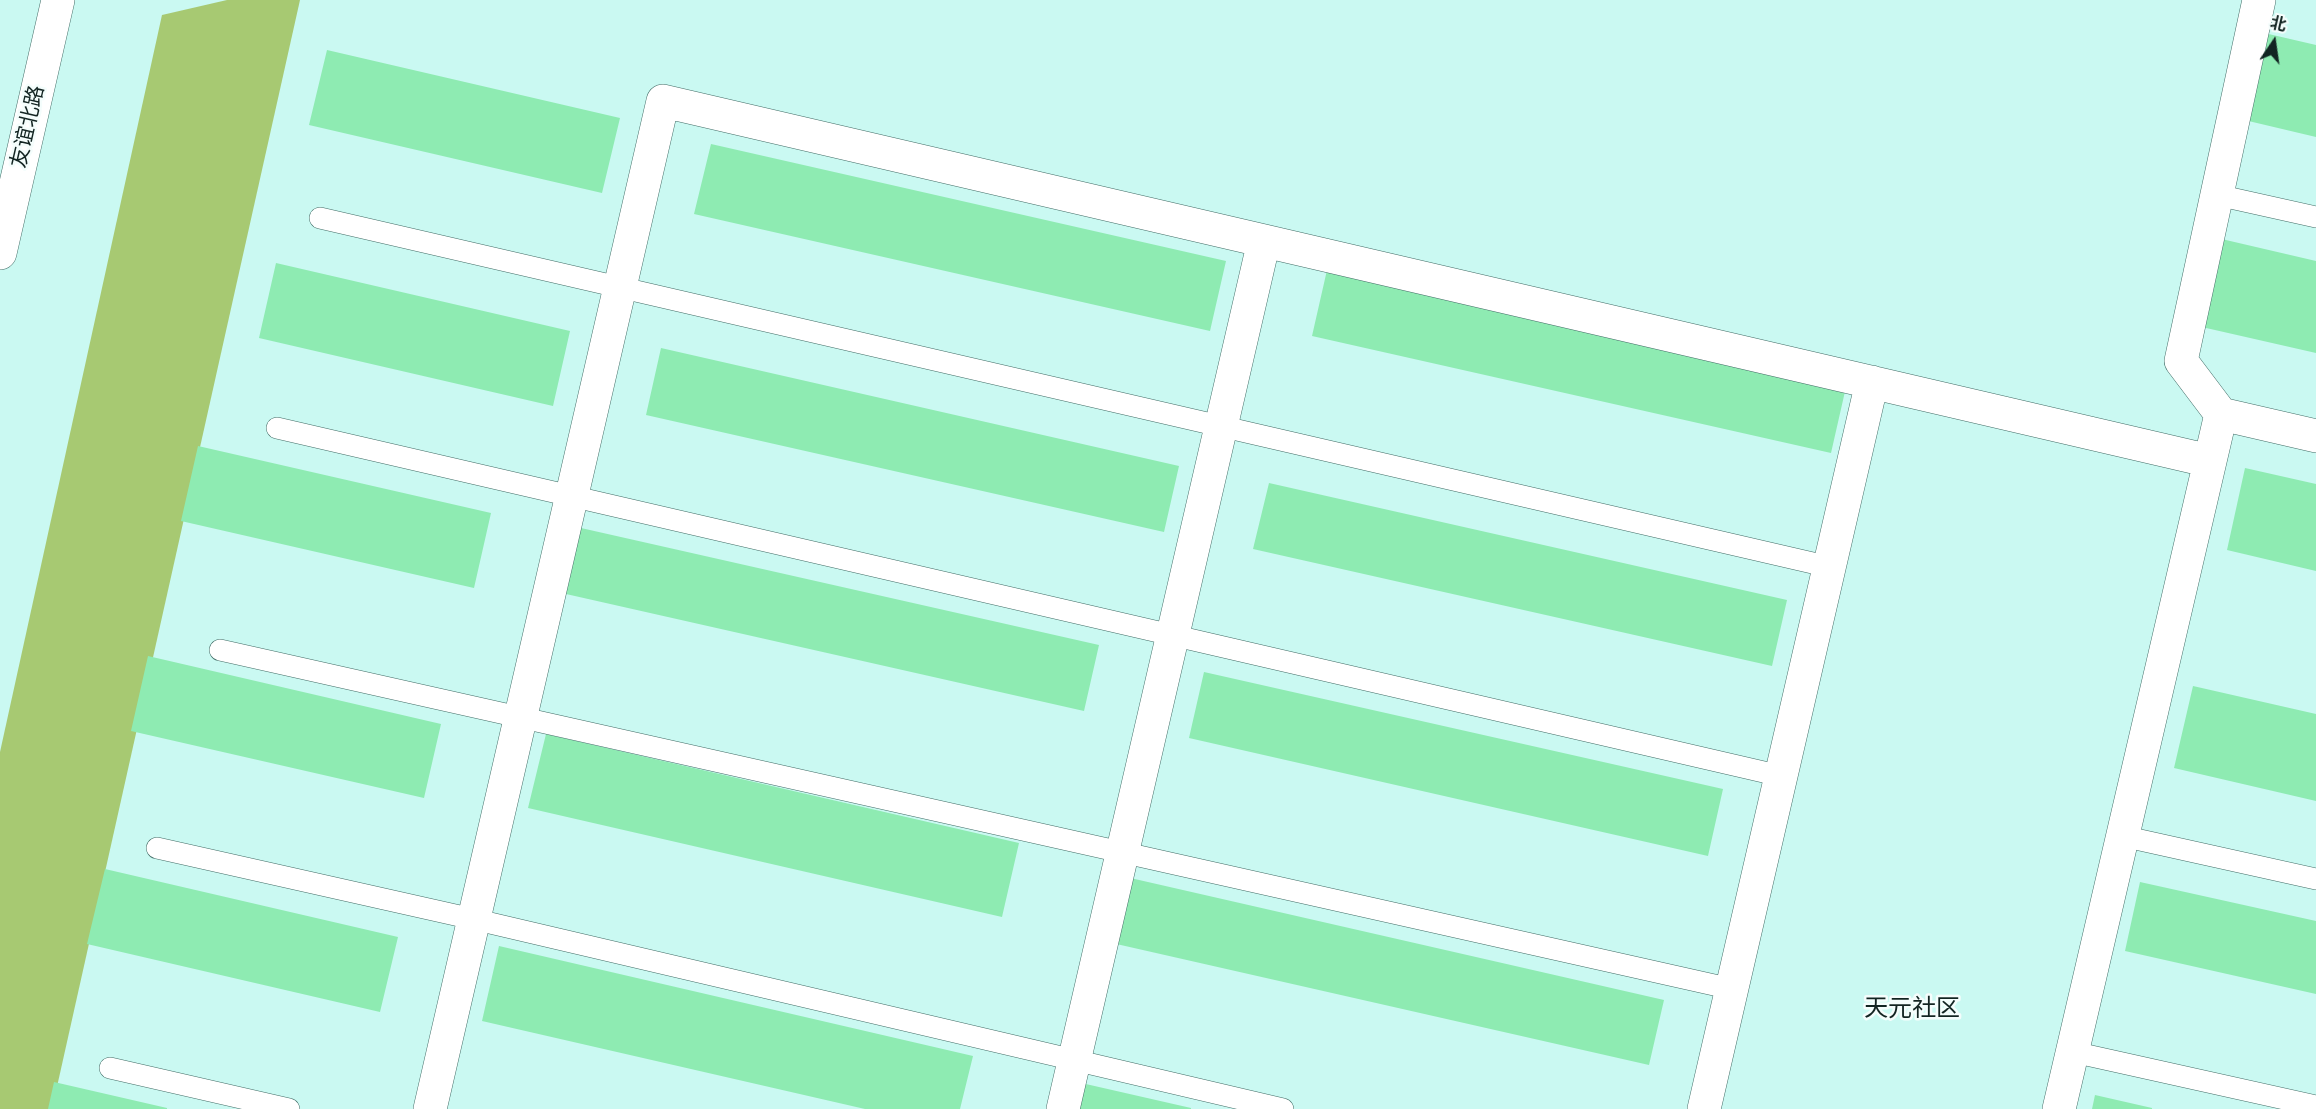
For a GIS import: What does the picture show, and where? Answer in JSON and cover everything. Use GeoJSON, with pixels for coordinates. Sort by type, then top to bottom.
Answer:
{"type":"FeatureCollection","features":[{"type":"Feature","properties":{"kind":"street","name":"友谊北路"},"geometry":{"type":"LineString","coordinates":[[0,253],[58,0]]}},
{"type":"Feature","properties":{"kind":"street"},"geometry":{"type":"LineString","coordinates":[[2259,0],[2181,361],[2221,414],[2316,436]]}},
{"type":"Feature","properties":{"kind":"street"},"geometry":{"type":"LineString","coordinates":[[430,1109],[663,101],[2210,461]]}},
{"type":"Feature","properties":{"kind":"street"},"geometry":{"type":"LineString","coordinates":[[1063,1109],[1264,241]]}},
{"type":"Feature","properties":{"kind":"street"},"geometry":{"type":"LineString","coordinates":[[1704,1109],[1872,382]]}},
{"type":"Feature","properties":{"kind":"street"},"geometry":{"type":"LineString","coordinates":[[2059,1109],[2221,414]]}},
{"type":"Feature","properties":{"kind":"lane"},"geometry":{"type":"LineString","coordinates":[[2217,195],[2316,217]]}},
{"type":"Feature","properties":{"kind":"lane"},"geometry":{"type":"LineString","coordinates":[[320,218],[1830,567]]}},
{"type":"Feature","properties":{"kind":"lane"},"geometry":{"type":"LineString","coordinates":[[277,428],[1781,776]]}},
{"type":"Feature","properties":{"kind":"lane"},"geometry":{"type":"LineString","coordinates":[[220,650],[1732,989]]}},
{"type":"Feature","properties":{"kind":"lane"},"geometry":{"type":"LineString","coordinates":[[2122,836],[2316,879]]}},
{"type":"Feature","properties":{"kind":"lane"},"geometry":{"type":"LineString","coordinates":[[157,848],[473,919],[1283,1109]]}},
{"type":"Feature","properties":{"kind":"lane"},"geometry":{"type":"LineString","coordinates":[[2073,1052],[2316,1106]]}},
{"type":"Feature","properties":{"kind":"lane"},"geometry":{"type":"LineString","coordinates":[[110,1068],[289,1109]]}},
{"type":"Feature","properties":{"kind":"green space"},"geometry":{"type":"Polygon","coordinates":[[[227,0],[300,0],[52,1109],[0,1109],[0,752],[162,15],[227,0]]]}},
{"type":"Feature","properties":{"kind":"building"},"geometry":{"type":"Polygon","coordinates":[[[2260,32],[2316,45],[2316,137],[2240,119],[2260,32]]]}},
{"type":"Feature","properties":{"kind":"building"},"geometry":{"type":"Polygon","coordinates":[[[327,50],[620,118],[602,193],[309,125],[327,50]]]}},
{"type":"Feature","properties":{"kind":"building"},"geometry":{"type":"Polygon","coordinates":[[[711,144],[1226,261],[1210,331],[694,214],[711,144]]]}},
{"type":"Feature","properties":{"kind":"building"},"geometry":{"type":"Polygon","coordinates":[[[2213,237],[2316,261],[2316,353],[2193,325],[2213,237]]]}},
{"type":"Feature","properties":{"kind":"building"},"geometry":{"type":"Polygon","coordinates":[[[276,263],[570,331],[553,406],[259,338],[276,263]]]}},
{"type":"Feature","properties":{"kind":"building"},"geometry":{"type":"Polygon","coordinates":[[[1327,270],[1846,387],[1831,453],[1312,336],[1327,270]]]}},
{"type":"Feature","properties":{"kind":"building"},"geometry":{"type":"Polygon","coordinates":[[[661,348],[1179,466],[1164,532],[646,415],[661,348]]]}},
{"type":"Feature","properties":{"kind":"building"},"geometry":{"type":"Polygon","coordinates":[[[198,446],[491,513],[474,588],[181,521],[198,446]]]}},
{"type":"Feature","properties":{"kind":"building"},"geometry":{"type":"Polygon","coordinates":[[[2245,468],[2316,484],[2316,571],[2227,550],[2245,468]]]}},
{"type":"Feature","properties":{"kind":"building"},"geometry":{"type":"Polygon","coordinates":[[[1269,483],[1787,600],[1772,666],[1253,549],[1269,483]]]}},
{"type":"Feature","properties":{"kind":"building"},"geometry":{"type":"Polygon","coordinates":[[[581,528],[1099,645],[1084,711],[566,594],[581,528]]]}},
{"type":"Feature","properties":{"kind":"building"},"geometry":{"type":"Polygon","coordinates":[[[148,656],[441,724],[424,798],[131,731],[148,656]]]}},
{"type":"Feature","properties":{"kind":"building"},"geometry":{"type":"Polygon","coordinates":[[[1204,672],[1723,789],[1708,856],[1189,738],[1204,672]]]}},
{"type":"Feature","properties":{"kind":"building"},"geometry":{"type":"Polygon","coordinates":[[[2193,686],[2316,714],[2316,801],[2174,768],[2193,686]]]}},
{"type":"Feature","properties":{"kind":"building"},"geometry":{"type":"Polygon","coordinates":[[[546,734],[1019,843],[1002,917],[528,808],[546,734]]]}},
{"type":"Feature","properties":{"kind":"building"},"geometry":{"type":"Polygon","coordinates":[[[105,869],[398,937],[380,1012],[87,944],[105,869]]]}},
{"type":"Feature","properties":{"kind":"building"},"geometry":{"type":"Polygon","coordinates":[[[1126,877],[1664,1000],[1649,1065],[1112,943],[1126,877]]]}},
{"type":"Feature","properties":{"kind":"building"},"geometry":{"type":"Polygon","coordinates":[[[2140,882],[2316,921],[2316,994],[2125,951],[2140,882]]]}},
{"type":"Feature","properties":{"kind":"building"},"geometry":{"type":"Polygon","coordinates":[[[499,946],[973,1056],[960,1109],[865,1109],[482,1021],[499,946]]]}},
{"type":"Feature","properties":{"kind":"building"},"geometry":{"type":"Polygon","coordinates":[[[54,1082],[167,1108],[167,1109],[48,1109],[54,1082]]]}},
{"type":"Feature","properties":{"kind":"building"},"geometry":{"type":"Polygon","coordinates":[[[1077,1082],[1191,1108],[1191,1109],[1071,1109],[1077,1082]]]}},
{"type":"Feature","properties":{"kind":"building"},"geometry":{"type":"Polygon","coordinates":[[[2095,1095],[2152,1108],[2152,1109],[2092,1109],[2095,1095]]]}},
{"type":"Feature","properties":{"kind":"district","name":"天元社区"},"geometry":{"type":"Point","coordinates":[1912,1010]}}]}
